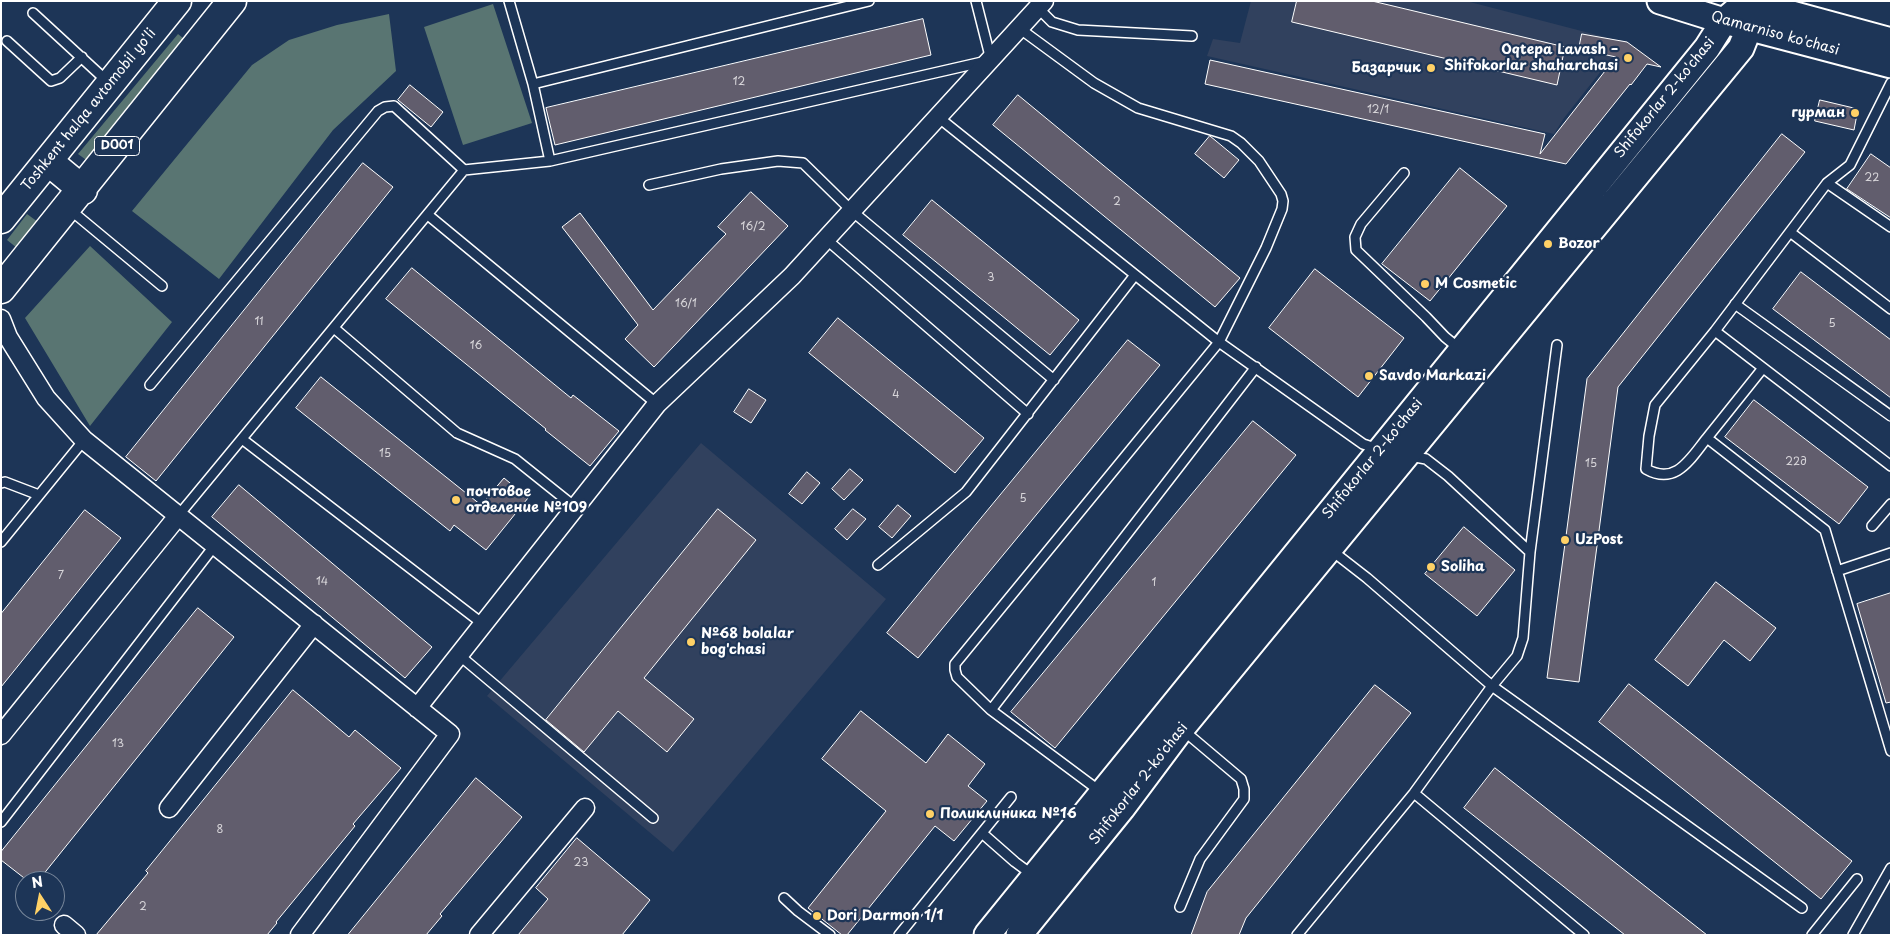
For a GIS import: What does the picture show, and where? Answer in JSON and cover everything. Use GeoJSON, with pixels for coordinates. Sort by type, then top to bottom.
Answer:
{"type":"FeatureCollection","features":[{"type":"Feature","properties":{"kind":"highway","name":"Toshkent halqa avtomobil yo'li"},"geometry":{"type":"LineString","coordinates":[[1,219],[178,1]]}},
{"type":"Feature","properties":{"kind":"highway","name":"D001"},"geometry":{"type":"LineString","coordinates":[[1,289],[232,1]]}},
{"type":"Feature","properties":{"kind":"highway"},"geometry":{"type":"LineString","coordinates":[[48,161],[75,199]]}},
{"type":"Feature","properties":{"kind":"street","name":"Qamarniso ko'chasi"},"geometry":{"type":"LineString","coordinates":[[1660,1],[1749,28],[1891,65]]}},
{"type":"Feature","properties":{"kind":"street"},"geometry":{"type":"LineString","coordinates":[[1745,1],[1749,28]]}},
{"type":"Feature","properties":{"kind":"street","name":"Qamarniso ko'chasi"},"geometry":{"type":"LineString","coordinates":[[1745,1],[1891,41]]}},
{"type":"Feature","properties":{"kind":"street","name":"Shifokorlar 2-ko'chasi"},"geometry":{"type":"LineString","coordinates":[[1394,452],[1462,351],[1707,48],[1724,21],[1745,1]]}},
{"type":"Feature","properties":{"kind":"street"},"geometry":{"type":"LineString","coordinates":[[417,708],[657,404],[792,276],[1041,5]]}},
{"type":"Feature","properties":{"kind":"street","name":"Shifokorlar 2-ko'chasi"},"geometry":{"type":"LineString","coordinates":[[1019,935],[1112,801],[1394,452],[1720,75],[1741,48],[1749,28]]}},
{"type":"Feature","properties":{"kind":"street"},"geometry":{"type":"LineString","coordinates":[[1,318],[8,337],[46,398],[84,440],[450,734],[300,935]]}},
{"type":"Feature","properties":{"kind":"street"},"geometry":{"type":"LineString","coordinates":[[1,735],[178,516]]}},
{"type":"Feature","properties":{"kind":"street","name":"Shifokorlar 2-ko'chasi"},"geometry":{"type":"LineString","coordinates":[[987,935],[1034,876],[1112,801],[1181,729],[1321,542]]}},
{"type":"Feature","properties":{"kind":"street"},"geometry":{"type":"LineString","coordinates":[[169,808],[314,624]]}},
{"type":"Feature","properties":{"kind":"street"},"geometry":{"type":"LineString","coordinates":[[478,935],[585,808]]}},
{"type":"Feature","properties":{"kind":"lane"},"geometry":{"type":"LineString","coordinates":[[508,1],[534,84],[550,161]]}},
{"type":"Feature","properties":{"kind":"lane"},"geometry":{"type":"LineString","coordinates":[[534,84],[869,1]]}},
{"type":"Feature","properties":{"kind":"lane"},"geometry":{"type":"LineString","coordinates":[[178,516],[464,170],[550,161],[991,60],[976,1]]}},
{"type":"Feature","properties":{"kind":"lane"},"geometry":{"type":"LineString","coordinates":[[1041,5],[1052,22],[1078,30],[1192,36]]}},
{"type":"Feature","properties":{"kind":"lane"},"geometry":{"type":"LineString","coordinates":[[33,13],[110,84]]}},
{"type":"Feature","properties":{"kind":"lane"},"geometry":{"type":"LineString","coordinates":[[1019,28],[1094,83],[1138,108],[1231,136],[1252,153],[1281,194],[1282,209],[1276,225],[1219,342],[956,664],[957,677],[991,710],[1112,801]]}},
{"type":"Feature","properties":{"kind":"lane"},"geometry":{"type":"LineString","coordinates":[[7,41],[51,80],[60,78],[82,58]]}},
{"type":"Feature","properties":{"kind":"lane"},"geometry":{"type":"LineString","coordinates":[[1762,368],[1686,464],[1668,476],[1656,475],[1646,470],[1649,436],[1655,405],[1715,331],[1827,183],[1850,165],[1891,83]]}},
{"type":"Feature","properties":{"kind":"lane"},"geometry":{"type":"LineString","coordinates":[[150,385],[378,111],[385,107],[394,106],[464,170]]}},
{"type":"Feature","properties":{"kind":"lane"},"geometry":{"type":"LineString","coordinates":[[938,117],[1219,342],[1363,444],[1426,459],[1448,476],[1530,552]]}},
{"type":"Feature","properties":{"kind":"lane"},"geometry":{"type":"LineString","coordinates":[[649,185],[721,168],[778,161],[803,164],[852,211],[1054,380]]}},
{"type":"Feature","properties":{"kind":"lane"},"geometry":{"type":"LineString","coordinates":[[1404,173],[1361,224],[1355,237],[1356,250],[1426,317],[1445,338],[1462,351]]}},
{"type":"Feature","properties":{"kind":"lane"},"geometry":{"type":"LineString","coordinates":[[1827,183],[1891,227]]}},
{"type":"Feature","properties":{"kind":"lane"},"geometry":{"type":"LineString","coordinates":[[75,199],[162,286]]}},
{"type":"Feature","properties":{"kind":"lane"},"geometry":{"type":"LineString","coordinates":[[428,215],[657,404]]}},
{"type":"Feature","properties":{"kind":"lane"},"geometry":{"type":"LineString","coordinates":[[1790,232],[1891,309]]}},
{"type":"Feature","properties":{"kind":"lane"},"geometry":{"type":"LineString","coordinates":[[826,239],[1028,414]]}},
{"type":"Feature","properties":{"kind":"lane"},"geometry":{"type":"LineString","coordinates":[[878,564],[966,492],[1135,275]]}},
{"type":"Feature","properties":{"kind":"lane"},"geometry":{"type":"LineString","coordinates":[[1735,304],[1891,416]]}},
{"type":"Feature","properties":{"kind":"lane"},"geometry":{"type":"LineString","coordinates":[[334,328],[457,433],[515,459],[575,507]]}},
{"type":"Feature","properties":{"kind":"lane"},"geometry":{"type":"LineString","coordinates":[[1715,331],[1891,466]]}},
{"type":"Feature","properties":{"kind":"lane"},"geometry":{"type":"LineString","coordinates":[[1297,935],[1414,793],[1492,686],[1517,656],[1523,638],[1530,552],[1557,345]]}},
{"type":"Feature","properties":{"kind":"lane"},"geometry":{"type":"LineString","coordinates":[[991,710],[1256,367]]}},
{"type":"Feature","properties":{"kind":"lane"},"geometry":{"type":"LineString","coordinates":[[1707,438],[1825,530],[1891,751]]}},
{"type":"Feature","properties":{"kind":"lane"},"geometry":{"type":"LineString","coordinates":[[242,439],[483,624]]}},
{"type":"Feature","properties":{"kind":"lane"},"geometry":{"type":"LineString","coordinates":[[1,542],[84,440]]}},
{"type":"Feature","properties":{"kind":"lane"},"geometry":{"type":"LineString","coordinates":[[1,483],[5,482],[39,495]]}},
{"type":"Feature","properties":{"kind":"lane"},"geometry":{"type":"LineString","coordinates":[[1872,526],[1891,504]]}},
{"type":"Feature","properties":{"kind":"lane"},"geometry":{"type":"LineString","coordinates":[[1321,542],[1367,578],[1492,686],[1802,908]]}},
{"type":"Feature","properties":{"kind":"lane"},"geometry":{"type":"LineString","coordinates":[[1,822],[215,545]]}},
{"type":"Feature","properties":{"kind":"lane"},"geometry":{"type":"LineString","coordinates":[[1837,571],[1891,553]]}},
{"type":"Feature","properties":{"kind":"lane"},"geometry":{"type":"LineString","coordinates":[[459,655],[653,818]]}},
{"type":"Feature","properties":{"kind":"lane"},"geometry":{"type":"LineString","coordinates":[[1180,907],[1200,859],[1244,799],[1244,788],[1240,779],[1181,729]]}},
{"type":"Feature","properties":{"kind":"lane"},"geometry":{"type":"LineString","coordinates":[[1414,793],[1584,935]]}},
{"type":"Feature","properties":{"kind":"lane"},"geometry":{"type":"LineString","coordinates":[[899,935],[1011,797]]}},
{"type":"Feature","properties":{"kind":"lane"},"geometry":{"type":"LineString","coordinates":[[982,833],[1034,876]]}},
{"type":"Feature","properties":{"kind":"lane"},"geometry":{"type":"LineString","coordinates":[[1853,935],[1891,868]]}},
{"type":"Feature","properties":{"kind":"lane"},"geometry":{"type":"LineString","coordinates":[[1812,935],[1857,880]]}},
{"type":"Feature","properties":{"kind":"lane"},"geometry":{"type":"LineString","coordinates":[[784,898],[830,935]]}},
{"type":"Feature","properties":{"kind":"shaded area","name":"Базарчик"},"geometry":{"type":"Polygon","coordinates":[[[1251,1],[1466,1],[1624,42],[1564,118],[1554,134],[1207,56],[1213,39],[1240,43],[1251,1]]]}},
{"type":"Feature","properties":{"kind":"shaded area","name":"№68 bolalar bog'chasi"},"geometry":{"type":"Polygon","coordinates":[[[701,443],[886,599],[673,852],[487,696],[701,443]]]}},
{"type":"Feature","properties":{"kind":"green space"},"geometry":{"type":"Polygon","coordinates":[[[493,4],[532,123],[463,145],[424,27],[493,4]]]}},
{"type":"Feature","properties":{"kind":"green space"},"geometry":{"type":"Polygon","coordinates":[[[389,14],[396,71],[333,130],[219,279],[132,211],[252,65],[289,40],[337,25],[389,14]]]}},
{"type":"Feature","properties":{"kind":"green space"},"geometry":{"type":"Polygon","coordinates":[[[178,34],[189,43],[89,162],[78,154],[178,34]]]}},
{"type":"Feature","properties":{"kind":"green space"},"geometry":{"type":"Polygon","coordinates":[[[27,214],[38,222],[17,248],[7,240],[27,214]]]}},
{"type":"Feature","properties":{"kind":"green space"},"geometry":{"type":"Polygon","coordinates":[[[90,246],[172,322],[90,426],[25,318],[90,246]]]}},
{"type":"Feature","properties":{"kind":"building"},"geometry":{"type":"Polygon","coordinates":[[[1297,1],[1372,1],[1565,47],[1557,85],[1292,22],[1297,1]]]}},
{"type":"Feature","properties":{"kind":"building"},"geometry":{"type":"Polygon","coordinates":[[[923,19],[931,55],[555,145],[546,108],[923,19]]]}},
{"type":"Feature","properties":{"kind":"building"},"geometry":{"type":"Polygon","coordinates":[[[1582,34],[1627,42],[1661,67],[1647,64],[1566,164],[1205,84],[1210,60],[1545,134],[1540,154],[1616,57],[1579,49],[1582,34]]]}},
{"type":"Feature","properties":{"kind":"building"},"geometry":{"type":"Polygon","coordinates":[[[410,85],[443,112],[431,127],[398,100],[410,85]]]}},
{"type":"Feature","properties":{"kind":"building"},"geometry":{"type":"Polygon","coordinates":[[[1018,95],[1240,278],[1215,307],[993,125],[1018,95]]]}},
{"type":"Feature","properties":{"kind":"building"},"geometry":{"type":"Polygon","coordinates":[[[1820,100],[1858,109],[1854,130],[1815,121],[1820,100]]]}},
{"type":"Feature","properties":{"kind":"building"},"geometry":{"type":"Polygon","coordinates":[[[1782,134],[1805,152],[1618,387],[1579,682],[1547,678],[1587,379],[1782,134]]]}},
{"type":"Feature","properties":{"kind":"building"},"geometry":{"type":"Polygon","coordinates":[[[1210,136],[1239,160],[1224,178],[1195,154],[1210,136]]]}},
{"type":"Feature","properties":{"kind":"building"},"geometry":{"type":"Polygon","coordinates":[[[1871,154],[1891,168],[1891,218],[1847,189],[1871,154]]]}},
{"type":"Feature","properties":{"kind":"building"},"geometry":{"type":"Polygon","coordinates":[[[363,163],[393,187],[156,481],[126,457],[363,163]]]}},
{"type":"Feature","properties":{"kind":"building"},"geometry":{"type":"Polygon","coordinates":[[[1460,168],[1507,206],[1430,301],[1382,264],[1460,168]]]}},
{"type":"Feature","properties":{"kind":"building"},"geometry":{"type":"Polygon","coordinates":[[[751,192],[788,226],[654,367],[625,339],[638,325],[562,227],[580,213],[653,310],[726,234],[718,227],[751,192]]]}},
{"type":"Feature","properties":{"kind":"building"},"geometry":{"type":"Polygon","coordinates":[[[932,200],[1079,320],[1050,355],[903,235],[932,200]]]}},
{"type":"Feature","properties":{"kind":"building"},"geometry":{"type":"Polygon","coordinates":[[[412,268],[571,398],[573,395],[619,431],[590,466],[386,299],[412,268]]]}},
{"type":"Feature","properties":{"kind":"building"},"geometry":{"type":"Polygon","coordinates":[[[1315,269],[1404,338],[1358,397],[1269,328],[1315,269]]]}},
{"type":"Feature","properties":{"kind":"building"},"geometry":{"type":"Polygon","coordinates":[[[1801,272],[1891,340],[1891,398],[1773,309],[1801,272]]]}},
{"type":"Feature","properties":{"kind":"building"},"geometry":{"type":"Polygon","coordinates":[[[838,318],[984,438],[955,473],[809,353],[838,318]]]}},
{"type":"Feature","properties":{"kind":"building"},"geometry":{"type":"Polygon","coordinates":[[[1128,340],[1160,365],[918,658],[887,633],[1128,340]]]}},
{"type":"Feature","properties":{"kind":"building"},"geometry":{"type":"Polygon","coordinates":[[[321,377],[481,505],[504,478],[528,498],[486,550],[454,525],[450,531],[296,408],[321,377]]]}},
{"type":"Feature","properties":{"kind":"building"},"geometry":{"type":"Polygon","coordinates":[[[749,389],[766,400],[751,423],[734,412],[749,389]]]}},
{"type":"Feature","properties":{"kind":"building"},"geometry":{"type":"Polygon","coordinates":[[[1754,400],[1868,487],[1839,524],[1725,437],[1754,400]]]}},
{"type":"Feature","properties":{"kind":"building"},"geometry":{"type":"Polygon","coordinates":[[[1253,421],[1296,455],[1055,748],[1011,712],[1253,421]]]}},
{"type":"Feature","properties":{"kind":"building"},"geometry":{"type":"Polygon","coordinates":[[[850,469],[863,480],[844,500],[832,489],[850,469]]]}},
{"type":"Feature","properties":{"kind":"building"},"geometry":{"type":"Polygon","coordinates":[[[807,472],[820,483],[802,504],[789,494],[807,472]]]}},
{"type":"Feature","properties":{"kind":"building"},"geometry":{"type":"Polygon","coordinates":[[[239,485],[432,647],[405,678],[212,517],[239,485]]]}},
{"type":"Feature","properties":{"kind":"building"},"geometry":{"type":"Polygon","coordinates":[[[898,505],[911,516],[892,538],[879,527],[898,505]]]}},
{"type":"Feature","properties":{"kind":"building"},"geometry":{"type":"Polygon","coordinates":[[[718,509],[756,540],[644,678],[694,719],[667,752],[618,711],[584,752],[546,720],[718,509]]]}},
{"type":"Feature","properties":{"kind":"building"},"geometry":{"type":"Polygon","coordinates":[[[853,509],[866,519],[847,540],[835,529],[853,509]]]}},
{"type":"Feature","properties":{"kind":"building"},"geometry":{"type":"Polygon","coordinates":[[[85,510],[121,538],[1,687],[1,614],[85,510]]]}},
{"type":"Feature","properties":{"kind":"building"},"geometry":{"type":"Polygon","coordinates":[[[1464,527],[1515,570],[1477,616],[1425,574],[1464,527]]]}},
{"type":"Feature","properties":{"kind":"building"},"geometry":{"type":"Polygon","coordinates":[[[1716,582],[1776,628],[1750,661],[1724,640],[1688,686],[1655,660],[1716,582]]]}},
{"type":"Feature","properties":{"kind":"building"},"geometry":{"type":"Polygon","coordinates":[[[1891,593],[1891,702],[1886,703],[1857,604],[1891,593]]]}},
{"type":"Feature","properties":{"kind":"building"},"geometry":{"type":"Polygon","coordinates":[[[198,608],[234,637],[46,871],[15,871],[1,860],[1,852],[198,608]]]}},
{"type":"Feature","properties":{"kind":"building"},"geometry":{"type":"Polygon","coordinates":[[[1629,684],[1852,861],[1821,899],[1599,722],[1629,684]]]}},
{"type":"Feature","properties":{"kind":"building"},"geometry":{"type":"Polygon","coordinates":[[[1375,685],[1411,713],[1246,918],[1239,935],[1191,935],[1207,892],[1375,685]]]}},
{"type":"Feature","properties":{"kind":"building"},"geometry":{"type":"Polygon","coordinates":[[[293,690],[349,737],[355,730],[401,768],[353,824],[355,826],[267,935],[96,935],[148,873],[146,871],[293,690]]]}},
{"type":"Feature","properties":{"kind":"building","name":"Поликлиника №16"},"geometry":{"type":"Polygon","coordinates":[[[861,711],[926,763],[948,734],[985,764],[968,786],[987,801],[954,841],[935,826],[847,935],[842,935],[808,908],[886,811],[822,759],[861,711]]]}},
{"type":"Feature","properties":{"kind":"building"},"geometry":{"type":"Polygon","coordinates":[[[1495,768],[1707,935],[1625,935],[1464,808],[1495,768]]]}},
{"type":"Feature","properties":{"kind":"building"},"geometry":{"type":"Polygon","coordinates":[[[476,778],[522,817],[440,914],[442,916],[426,935],[348,935],[476,778]]]}},
{"type":"Feature","properties":{"kind":"building"},"geometry":{"type":"Polygon","coordinates":[[[577,838],[650,900],[622,935],[518,935],[548,899],[536,888],[577,838]]]}},
{"type":"Feature","properties":{"kind":"place","name":"Oqtepa Lavash – Shifokorlar shaharchasi"},"geometry":{"type":"Point","coordinates":[1628,58]}},
{"type":"Feature","properties":{"kind":"place","name":"Базарчик"},"geometry":{"type":"Point","coordinates":[1431,68]}},
{"type":"Feature","properties":{"kind":"place","name":"гурман"},"geometry":{"type":"Point","coordinates":[1855,113]}},
{"type":"Feature","properties":{"kind":"place","name":"Bozor"},"geometry":{"type":"Point","coordinates":[1548,244]}},
{"type":"Feature","properties":{"kind":"place","name":"M Cosmetic"},"geometry":{"type":"Point","coordinates":[1425,284]}},
{"type":"Feature","properties":{"kind":"place","name":"Savdo Markazi"},"geometry":{"type":"Point","coordinates":[1369,376]}},
{"type":"Feature","properties":{"kind":"place","name":"почтовое отделение №109"},"geometry":{"type":"Point","coordinates":[456,500]}},
{"type":"Feature","properties":{"kind":"place","name":"UzPost"},"geometry":{"type":"Point","coordinates":[1565,540]}},
{"type":"Feature","properties":{"kind":"place","name":"Soliha"},"geometry":{"type":"Point","coordinates":[1431,567]}},
{"type":"Feature","properties":{"kind":"place","name":"№68 bolalar bog'chasi"},"geometry":{"type":"Point","coordinates":[691,642]}},
{"type":"Feature","properties":{"kind":"place","name":"Поликлиника №16"},"geometry":{"type":"Point","coordinates":[930,814]}},
{"type":"Feature","properties":{"kind":"place","name":"Dori Darmon 1/1"},"geometry":{"type":"Point","coordinates":[817,916]}}]}
